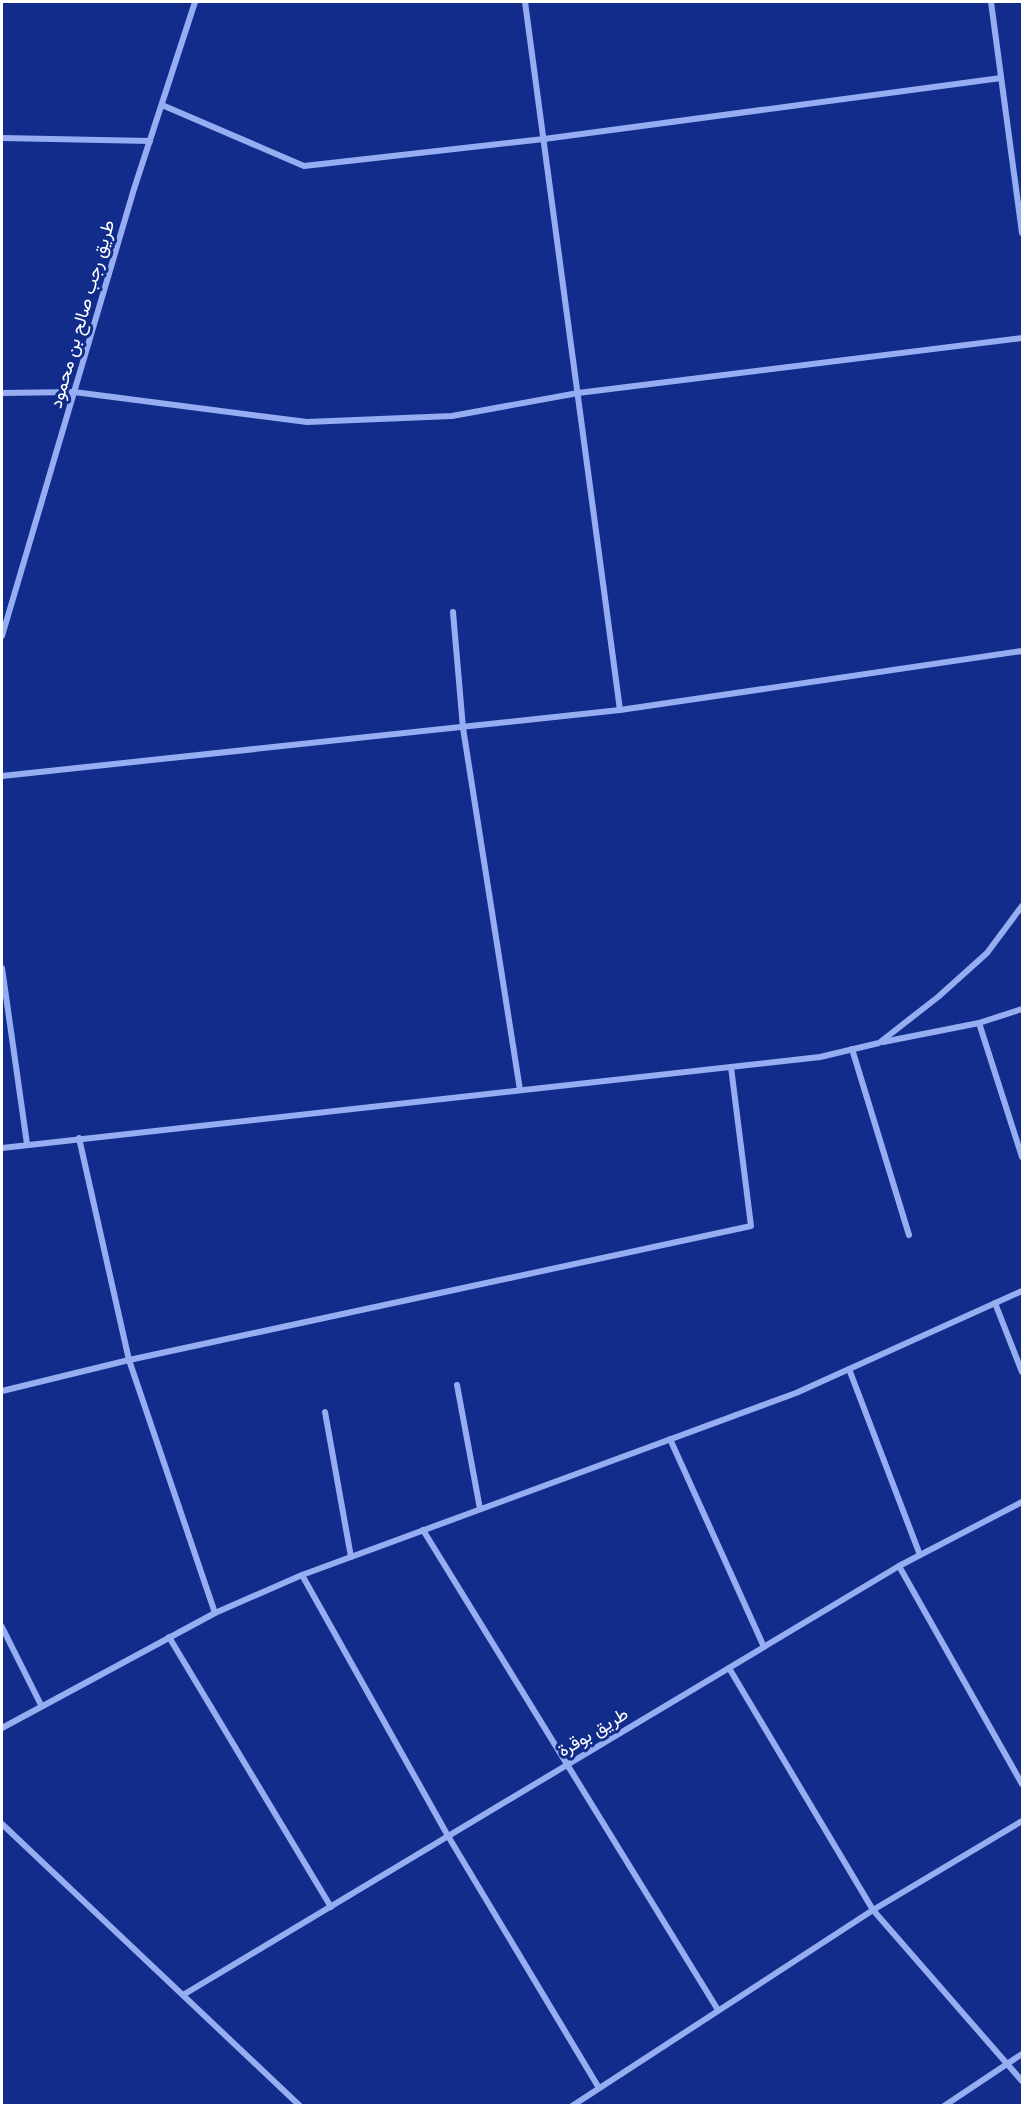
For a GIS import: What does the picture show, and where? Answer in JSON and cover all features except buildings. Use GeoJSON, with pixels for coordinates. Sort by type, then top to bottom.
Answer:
{"type":"FeatureCollection","features":[{"type":"Feature","properties":{"kind":"street","name":"طريق رجب صالح بن محمود"},"geometry":{"type":"LineString","coordinates":[[2,636],[150,141],[195,2]]}},
{"type":"Feature","properties":{"kind":"street"},"geometry":{"type":"LineString","coordinates":[[525,2],[620,710]]}},
{"type":"Feature","properties":{"kind":"street"},"geometry":{"type":"LineString","coordinates":[[990,2],[1023,233]]}},
{"type":"Feature","properties":{"kind":"street"},"geometry":{"type":"LineString","coordinates":[[162,105],[304,166],[544,139],[1001,78]]}},
{"type":"Feature","properties":{"kind":"street"},"geometry":{"type":"LineString","coordinates":[[2,138],[150,141]]}},
{"type":"Feature","properties":{"kind":"street"},"geometry":{"type":"LineString","coordinates":[[2,393],[74,392],[307,422],[452,416],[578,393],[1023,338]]}},
{"type":"Feature","properties":{"kind":"street"},"geometry":{"type":"LineString","coordinates":[[2,610],[10,610]]}},
{"type":"Feature","properties":{"kind":"street"},"geometry":{"type":"LineString","coordinates":[[453,612],[463,728],[520,1090]]}},
{"type":"Feature","properties":{"kind":"street"},"geometry":{"type":"LineString","coordinates":[[2,776],[620,710],[1023,651]]}},
{"type":"Feature","properties":{"kind":"street"},"geometry":{"type":"LineString","coordinates":[[879,1042],[938,997],[987,953],[1023,906]]}},
{"type":"Feature","properties":{"kind":"street"},"geometry":{"type":"LineString","coordinates":[[2,968],[27,1144]]}},
{"type":"Feature","properties":{"kind":"street"},"geometry":{"type":"LineString","coordinates":[[2,1148],[820,1057],[879,1042],[979,1023],[1023,1009]]}},
{"type":"Feature","properties":{"kind":"street"},"geometry":{"type":"LineString","coordinates":[[979,1023],[1023,1157]]}},
{"type":"Feature","properties":{"kind":"street"},"geometry":{"type":"LineString","coordinates":[[852,1049],[909,1235]]}},
{"type":"Feature","properties":{"kind":"street"},"geometry":{"type":"LineString","coordinates":[[2,1391],[129,1360],[751,1226],[731,1067]]}},
{"type":"Feature","properties":{"kind":"street"},"geometry":{"type":"LineString","coordinates":[[79,1138],[129,1360],[214,1613]]}},
{"type":"Feature","properties":{"kind":"street"},"geometry":{"type":"LineString","coordinates":[[2,1728],[214,1613],[302,1575],[796,1393],[1023,1291]]}},
{"type":"Feature","properties":{"kind":"street"},"geometry":{"type":"LineString","coordinates":[[995,1304],[1023,1372]]}},
{"type":"Feature","properties":{"kind":"street"},"geometry":{"type":"LineString","coordinates":[[849,1369],[920,1555]]}},
{"type":"Feature","properties":{"kind":"street"},"geometry":{"type":"LineString","coordinates":[[457,1386],[480,1509]]}},
{"type":"Feature","properties":{"kind":"street"},"geometry":{"type":"LineString","coordinates":[[325,1412],[351,1557]]}},
{"type":"Feature","properties":{"kind":"street"},"geometry":{"type":"LineString","coordinates":[[670,1439],[764,1647]]}},
{"type":"Feature","properties":{"kind":"street"},"geometry":{"type":"LineString","coordinates":[[1020,1503],[1023,1512]]}},
{"type":"Feature","properties":{"kind":"street","name":"طريق بوقرة"},"geometry":{"type":"LineString","coordinates":[[183,1995],[899,1566],[1020,1503]]}},
{"type":"Feature","properties":{"kind":"street"},"geometry":{"type":"LineString","coordinates":[[423,1530],[718,2010]]}},
{"type":"Feature","properties":{"kind":"street"},"geometry":{"type":"LineString","coordinates":[[899,1566],[1023,1784]]}},
{"type":"Feature","properties":{"kind":"street"},"geometry":{"type":"LineString","coordinates":[[302,1575],[447,1836],[599,2088]]}},
{"type":"Feature","properties":{"kind":"street"},"geometry":{"type":"LineString","coordinates":[[2,1627],[41,1705]]}},
{"type":"Feature","properties":{"kind":"street"},"geometry":{"type":"LineString","coordinates":[[169,1637],[331,1907]]}},
{"type":"Feature","properties":{"kind":"street"},"geometry":{"type":"LineString","coordinates":[[729,1668],[873,1910],[1023,2081]]}},
{"type":"Feature","properties":{"kind":"street"},"geometry":{"type":"LineString","coordinates":[[572,2106],[873,1910],[1023,1821]]}},
{"type":"Feature","properties":{"kind":"street"},"geometry":{"type":"LineString","coordinates":[[2,1824],[300,2106]]}},
{"type":"Feature","properties":{"kind":"street"},"geometry":{"type":"LineString","coordinates":[[944,2106],[1023,2054]]}}]}
